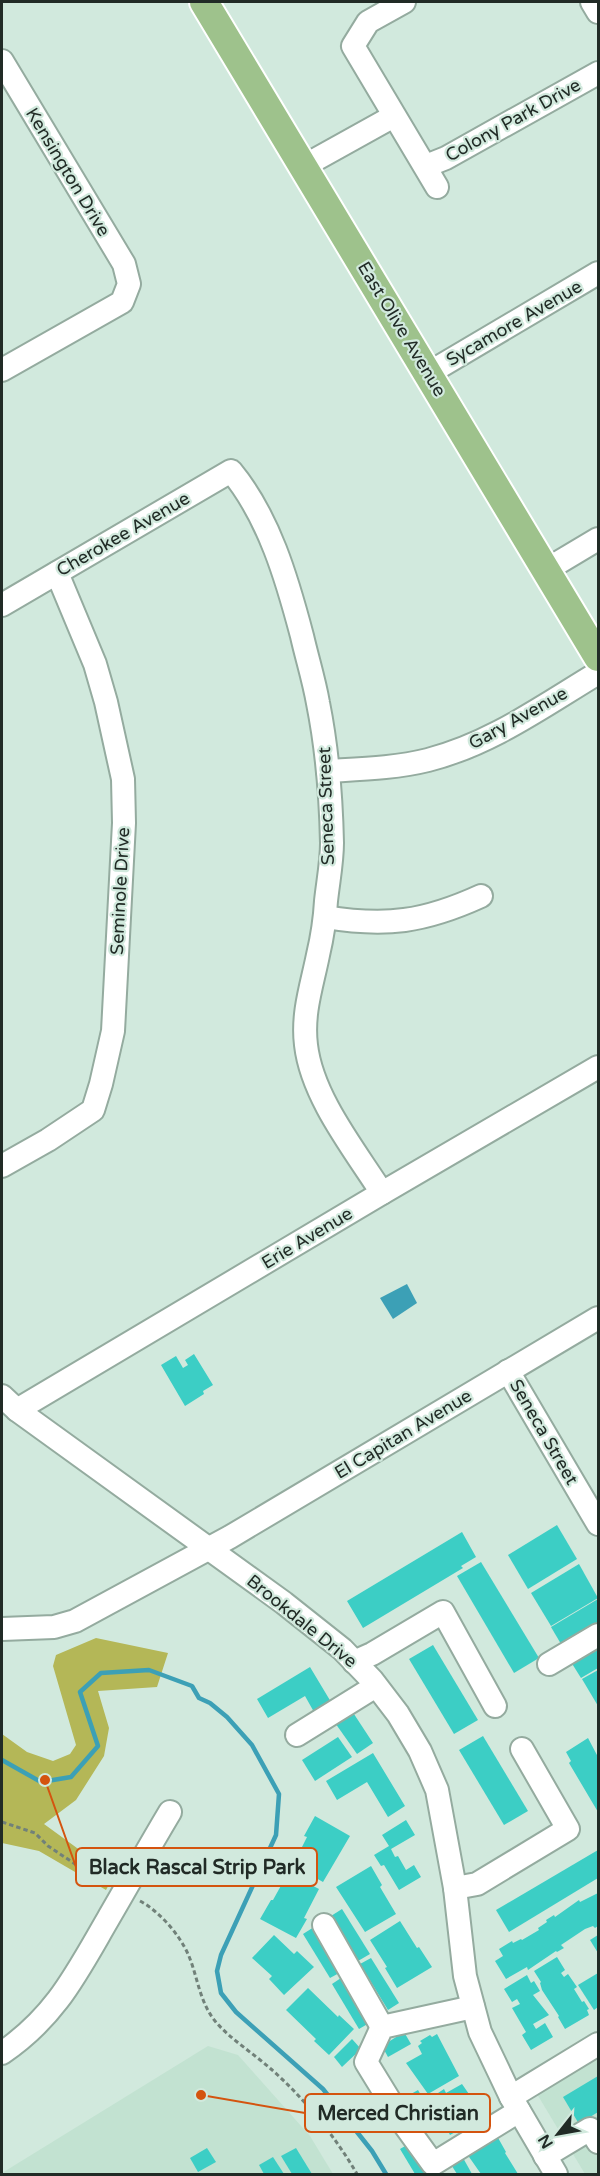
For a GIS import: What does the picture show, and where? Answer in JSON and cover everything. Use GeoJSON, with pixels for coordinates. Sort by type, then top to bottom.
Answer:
{"type":"FeatureCollection","features":[{"type":"Feature","properties":{"kind":"main road","name":"East Olive Avenue"},"geometry":{"type":"LineString","coordinates":[[204,2],[598,657]]}},
{"type":"Feature","properties":{"kind":"street","name":"Colony Park Drive"},"geometry":{"type":"LineString","coordinates":[[404,2],[368,22],[353,46],[437,187]]}},
{"type":"Feature","properties":{"kind":"street"},"geometry":{"type":"LineString","coordinates":[[592,2],[598,12]]}},
{"type":"Feature","properties":{"kind":"street","name":"Kensington Drive"},"geometry":{"type":"LineString","coordinates":[[2,61],[124,264],[129,284],[122,302],[2,370]]}},
{"type":"Feature","properties":{"kind":"street","name":"Colony Park Drive"},"geometry":{"type":"LineString","coordinates":[[426,166],[446,158],[598,73]]}},
{"type":"Feature","properties":{"kind":"street"},"geometry":{"type":"LineString","coordinates":[[304,166],[394,116]]}},
{"type":"Feature","properties":{"kind":"street","name":"Sycamore Avenue"},"geometry":{"type":"LineString","coordinates":[[429,373],[598,273]]}},
{"type":"Feature","properties":{"kind":"street","name":"Cherokee Avenue"},"geometry":{"type":"LineString","coordinates":[[2,605],[231,471],[241,483]]}},
{"type":"Feature","properties":{"kind":"street","name":"Seneca Street"},"geometry":{"type":"LineString","coordinates":[[241,483],[269,538],[291,593],[318,703],[328,771],[332,845],[325,917],[305,1017],[306,1045],[312,1071],[326,1104],[382,1193]]}},
{"type":"Feature","properties":{"kind":"street"},"geometry":{"type":"LineString","coordinates":[[546,570],[598,539]]}},
{"type":"Feature","properties":{"kind":"street","name":"Seminole Drive"},"geometry":{"type":"LineString","coordinates":[[2,1166],[48,1140],[93,1110],[113,1031],[124,823],[123,779],[95,664],[57,573]]}},
{"type":"Feature","properties":{"kind":"street","name":"Gary Avenue"},"geometry":{"type":"LineString","coordinates":[[328,771],[382,767],[426,760],[454,752],[480,742],[516,723],[598,673]]}},
{"type":"Feature","properties":{"kind":"street"},"geometry":{"type":"LineString","coordinates":[[325,917],[357,922],[389,923],[431,915],[481,896]]}},
{"type":"Feature","properties":{"kind":"street","name":"Erie Avenue"},"geometry":{"type":"LineString","coordinates":[[9,1403],[382,1193],[598,1067]]}},
{"type":"Feature","properties":{"kind":"street","name":"El Capitan Avenue"},"geometry":{"type":"LineString","coordinates":[[2,1629],[54,1627],[75,1621],[208,1548],[598,1318]]}},
{"type":"Feature","properties":{"kind":"street","name":"Seneca Street"},"geometry":{"type":"LineString","coordinates":[[508,1371],[598,1524]]}},
{"type":"Feature","properties":{"kind":"street","name":"Brookdale Drive"},"geometry":{"type":"LineString","coordinates":[[9,1403],[284,1603],[342,1649],[398,1714],[420,1751],[437,1790],[455,1888],[465,1976],[480,2032],[515,2104],[551,2165]]}},
{"type":"Feature","properties":{"kind":"street"},"geometry":{"type":"LineString","coordinates":[[354,1662],[372,1654],[442,1612],[495,1706]]}},
{"type":"Feature","properties":{"kind":"street"},"geometry":{"type":"LineString","coordinates":[[549,1665],[598,1635]]}},
{"type":"Feature","properties":{"kind":"street"},"geometry":{"type":"LineString","coordinates":[[297,1735],[376,1686]]}},
{"type":"Feature","properties":{"kind":"street"},"geometry":{"type":"LineString","coordinates":[[455,1888],[477,1884],[567,1829],[522,1749]]}},
{"type":"Feature","properties":{"kind":"street"},"geometry":{"type":"LineString","coordinates":[[2,2053],[43,2019],[66,1992],[170,1812]]}},
{"type":"Feature","properties":{"kind":"street"},"geometry":{"type":"LineString","coordinates":[[324,1925],[382,2027]]}},
{"type":"Feature","properties":{"kind":"street"},"geometry":{"type":"LineString","coordinates":[[382,2027],[473,2007]]}},
{"type":"Feature","properties":{"kind":"street"},"geometry":{"type":"LineString","coordinates":[[382,2027],[366,2062],[404,2124],[436,2169],[515,2104],[598,2044]]}},
{"type":"Feature","properties":{"kind":"street"},"geometry":{"type":"LineString","coordinates":[[551,2165],[596,2132]]}},
{"type":"Feature","properties":{"kind":"path"},"geometry":{"type":"LineString","coordinates":[[2,1822],[35,1833],[48,1846],[111,1887]]}},
{"type":"Feature","properties":{"kind":"path"},"geometry":{"type":"LineString","coordinates":[[142,1902],[153,1909],[179,1939],[188,1954],[203,2002],[216,2022],[273,2071],[315,2116],[345,2154],[357,2175]]}},
{"type":"Feature","properties":{"kind":"shaded area"},"geometry":{"type":"Polygon","coordinates":[[[96,1638],[168,1653],[157,1687],[98,1691],[109,1728],[104,1756],[76,1800],[44,1824],[114,1875],[106,1890],[39,1851],[2,1843],[2,1734],[27,1752],[53,1761],[70,1754],[76,1745],[53,1666],[56,1655],[96,1638]]]}},
{"type":"Feature","properties":{"kind":"shaded area"},"geometry":{"type":"Polygon","coordinates":[[[598,2031],[598,2174],[585,2174],[525,2074],[598,2031]]]}},
{"type":"Feature","properties":{"kind":"shaded area"},"geometry":{"type":"Polygon","coordinates":[[[208,2046],[238,2055],[310,2136],[333,2174],[2,2173],[208,2046]]]}},
{"type":"Feature","properties":{"kind":"water"},"geometry":{"type":"Polygon","coordinates":[[[407,1284],[417,1303],[393,1319],[380,1298],[407,1284]]]}},
{"type":"Feature","properties":{"kind":"building"},"geometry":{"type":"Polygon","coordinates":[[[194,1354],[213,1385],[203,1391],[204,1394],[185,1406],[161,1365],[176,1356],[183,1368],[188,1365],[185,1360],[194,1354]]]}},
{"type":"Feature","properties":{"kind":"building"},"geometry":{"type":"Polygon","coordinates":[[[557,1525],[577,1559],[528,1589],[508,1555],[557,1525]]]}},
{"type":"Feature","properties":{"kind":"building"},"geometry":{"type":"Polygon","coordinates":[[[462,1532],[476,1557],[461,1566],[463,1568],[363,1628],[347,1601],[462,1532]]]}},
{"type":"Feature","properties":{"kind":"building"},"geometry":{"type":"Polygon","coordinates":[[[481,1562],[539,1658],[514,1673],[457,1576],[481,1562]]]}},
{"type":"Feature","properties":{"kind":"building"},"geometry":{"type":"Polygon","coordinates":[[[579,1564],[598,1598],[551,1626],[531,1593],[579,1564]]]}},
{"type":"Feature","properties":{"kind":"building"},"geometry":{"type":"Polygon","coordinates":[[[598,1599],[598,1622],[561,1644],[551,1627],[598,1599]]]}},
{"type":"Feature","properties":{"kind":"building"},"geometry":{"type":"Polygon","coordinates":[[[433,1645],[478,1720],[454,1734],[409,1659],[433,1645]]]}},
{"type":"Feature","properties":{"kind":"building"},"geometry":{"type":"Polygon","coordinates":[[[598,1645],[598,1668],[581,1678],[571,1662],[598,1645]]]}},
{"type":"Feature","properties":{"kind":"building"},"geometry":{"type":"Polygon","coordinates":[[[310,1667],[331,1702],[314,1712],[305,1696],[268,1718],[257,1699],[310,1667]]]}},
{"type":"Feature","properties":{"kind":"building"},"geometry":{"type":"Polygon","coordinates":[[[598,1670],[598,1706],[582,1679],[598,1670]]]}},
{"type":"Feature","properties":{"kind":"building"},"geometry":{"type":"Polygon","coordinates":[[[350,1708],[373,1743],[357,1754],[333,1720],[350,1708]]]}},
{"type":"Feature","properties":{"kind":"building"},"geometry":{"type":"Polygon","coordinates":[[[483,1736],[528,1811],[504,1825],[459,1750],[483,1736]]]}},
{"type":"Feature","properties":{"kind":"building"},"geometry":{"type":"Polygon","coordinates":[[[338,1737],[352,1757],[315,1781],[302,1760],[338,1737]]]}},
{"type":"Feature","properties":{"kind":"building"},"geometry":{"type":"Polygon","coordinates":[[[588,1738],[598,1757],[598,1812],[569,1763],[571,1761],[566,1752],[588,1738]]]}},
{"type":"Feature","properties":{"kind":"building"},"geometry":{"type":"Polygon","coordinates":[[[373,1753],[405,1806],[388,1817],[367,1782],[337,1800],[326,1781],[373,1753]]]}},
{"type":"Feature","properties":{"kind":"building"},"geometry":{"type":"Polygon","coordinates":[[[315,1816],[350,1836],[323,1882],[293,1865],[307,1837],[304,1836],[315,1816]]]}},
{"type":"Feature","properties":{"kind":"building"},"geometry":{"type":"Polygon","coordinates":[[[406,1820],[415,1835],[391,1849],[406,1870],[414,1865],[421,1877],[399,1890],[384,1865],[381,1866],[374,1855],[389,1846],[382,1835],[406,1820]]]}},
{"type":"Feature","properties":{"kind":"building"},"geometry":{"type":"Polygon","coordinates":[[[598,1850],[598,1878],[509,1932],[496,1910],[598,1850]]]}},
{"type":"Feature","properties":{"kind":"building"},"geometry":{"type":"Polygon","coordinates":[[[371,1866],[396,1914],[365,1932],[336,1887],[371,1866]]]}},
{"type":"Feature","properties":{"kind":"building"},"geometry":{"type":"Polygon","coordinates":[[[288,1873],[319,1889],[304,1918],[307,1919],[296,1938],[260,1919],[288,1873]]]}},
{"type":"Feature","properties":{"kind":"building"},"geometry":{"type":"Polygon","coordinates":[[[598,1893],[598,1926],[585,1929],[561,1945],[564,1948],[528,1970],[527,1967],[506,1979],[495,1961],[503,1956],[499,1949],[512,1941],[513,1943],[522,1940],[539,1930],[538,1928],[547,1922],[546,1920],[554,1915],[555,1917],[579,1900],[580,1902],[598,1893]]]}},
{"type":"Feature","properties":{"kind":"building"},"geometry":{"type":"Polygon","coordinates":[[[342,1909],[370,1954],[358,1961],[331,1916],[342,1909]]]}},
{"type":"Feature","properties":{"kind":"building"},"geometry":{"type":"Polygon","coordinates":[[[400,1921],[432,1967],[397,1988],[370,1940],[400,1921]]]}},
{"type":"Feature","properties":{"kind":"building"},"geometry":{"type":"Polygon","coordinates":[[[314,1927],[341,1972],[330,1978],[303,1934],[314,1927]]]}},
{"type":"Feature","properties":{"kind":"building"},"geometry":{"type":"Polygon","coordinates":[[[274,1935],[294,1954],[297,1951],[314,1967],[284,1995],[269,1979],[272,1976],[252,1958],[274,1935]]]}},
{"type":"Feature","properties":{"kind":"building"},"geometry":{"type":"Polygon","coordinates":[[[598,1935],[598,1953],[590,1940],[598,1935]]]}},
{"type":"Feature","properties":{"kind":"building"},"geometry":{"type":"Polygon","coordinates":[[[557,1957],[565,1970],[561,1973],[564,1977],[568,1974],[577,1987],[574,1989],[589,2009],[587,2010],[589,2015],[565,2029],[542,1990],[541,1982],[534,1971],[557,1957]]]}},
{"type":"Feature","properties":{"kind":"building"},"geometry":{"type":"Polygon","coordinates":[[[371,1958],[399,2003],[388,2010],[360,1964],[371,1958]]]}},
{"type":"Feature","properties":{"kind":"building"},"geometry":{"type":"Polygon","coordinates":[[[598,1973],[598,2007],[594,2010],[578,1985],[598,1973]]]}},
{"type":"Feature","properties":{"kind":"building"},"geometry":{"type":"Polygon","coordinates":[[[527,1975],[531,1983],[534,1981],[540,1991],[533,1995],[549,2015],[533,2024],[536,2029],[545,2023],[553,2037],[531,2050],[522,2035],[526,2032],[512,2008],[520,2004],[517,1999],[512,2002],[504,1989],[527,1975]]]}},
{"type":"Feature","properties":{"kind":"building"},"geometry":{"type":"Polygon","coordinates":[[[344,1976],[371,2022],[359,2029],[332,1984],[344,1976]]]}},
{"type":"Feature","properties":{"kind":"building"},"geometry":{"type":"Polygon","coordinates":[[[308,1988],[354,2029],[329,2055],[286,2010],[308,1988]]]}},
{"type":"Feature","properties":{"kind":"building"},"geometry":{"type":"Polygon","coordinates":[[[404,2032],[411,2044],[388,2057],[382,2046],[404,2032]]]}},
{"type":"Feature","properties":{"kind":"building"},"geometry":{"type":"Polygon","coordinates":[[[437,2034],[459,2076],[428,2094],[406,2063],[422,2054],[418,2046],[422,2043],[420,2041],[437,2034]]]}},
{"type":"Feature","properties":{"kind":"building"},"geometry":{"type":"Polygon","coordinates":[[[352,2039],[361,2049],[342,2067],[334,2057],[352,2039]]]}},
{"type":"Feature","properties":{"kind":"building"},"geometry":{"type":"Polygon","coordinates":[[[598,2076],[598,2112],[579,2124],[563,2097],[598,2076]]]}},
{"type":"Feature","properties":{"kind":"building"},"geometry":{"type":"Polygon","coordinates":[[[462,2084],[471,2097],[473,2095],[485,2115],[450,2135],[432,2101],[437,2098],[435,2095],[444,2089],[446,2093],[462,2084]]]}},
{"type":"Feature","properties":{"kind":"building"},"geometry":{"type":"Polygon","coordinates":[[[418,2090],[430,2111],[413,2121],[408,2112],[412,2110],[404,2098],[418,2090]]]}},
{"type":"Feature","properties":{"kind":"building"},"geometry":{"type":"Polygon","coordinates":[[[497,2136],[518,2174],[481,2174],[467,2154],[497,2136]]]}},
{"type":"Feature","properties":{"kind":"building"},"geometry":{"type":"Polygon","coordinates":[[[412,2142],[431,2174],[415,2174],[400,2149],[412,2142]]]}},
{"type":"Feature","properties":{"kind":"building"},"geometry":{"type":"Polygon","coordinates":[[[207,2148],[216,2162],[198,2172],[190,2158],[207,2148]]]}},
{"type":"Feature","properties":{"kind":"building"},"geometry":{"type":"Polygon","coordinates":[[[296,2148],[312,2174],[292,2174],[281,2156],[296,2148]]]}},
{"type":"Feature","properties":{"kind":"building"},"geometry":{"type":"Polygon","coordinates":[[[462,2156],[472,2174],[457,2174],[450,2163],[462,2156]]]}},
{"type":"Feature","properties":{"kind":"building"},"geometry":{"type":"Polygon","coordinates":[[[273,2157],[284,2174],[264,2174],[259,2165],[273,2157]]]}},
{"type":"Feature","properties":{"kind":"waterway"},"geometry":{"type":"LineString","coordinates":[[2,1760],[41,1782],[71,1777],[98,1746],[80,1692],[101,1673],[149,1670],[192,1686],[199,1698],[210,1703],[227,1717],[252,1745],[279,1794],[276,1835],[221,1955],[217,1971],[221,1993],[236,2012],[323,2089],[372,2151],[386,2174]]}},
{"type":"Feature","properties":{"kind":"place","name":"Black Rascal Strip Park"},"geometry":{"type":"Point","coordinates":[45,1780]}},
{"type":"Feature","properties":{"kind":"place","name":"Merced Christian"},"geometry":{"type":"Point","coordinates":[201,2095]}}]}
